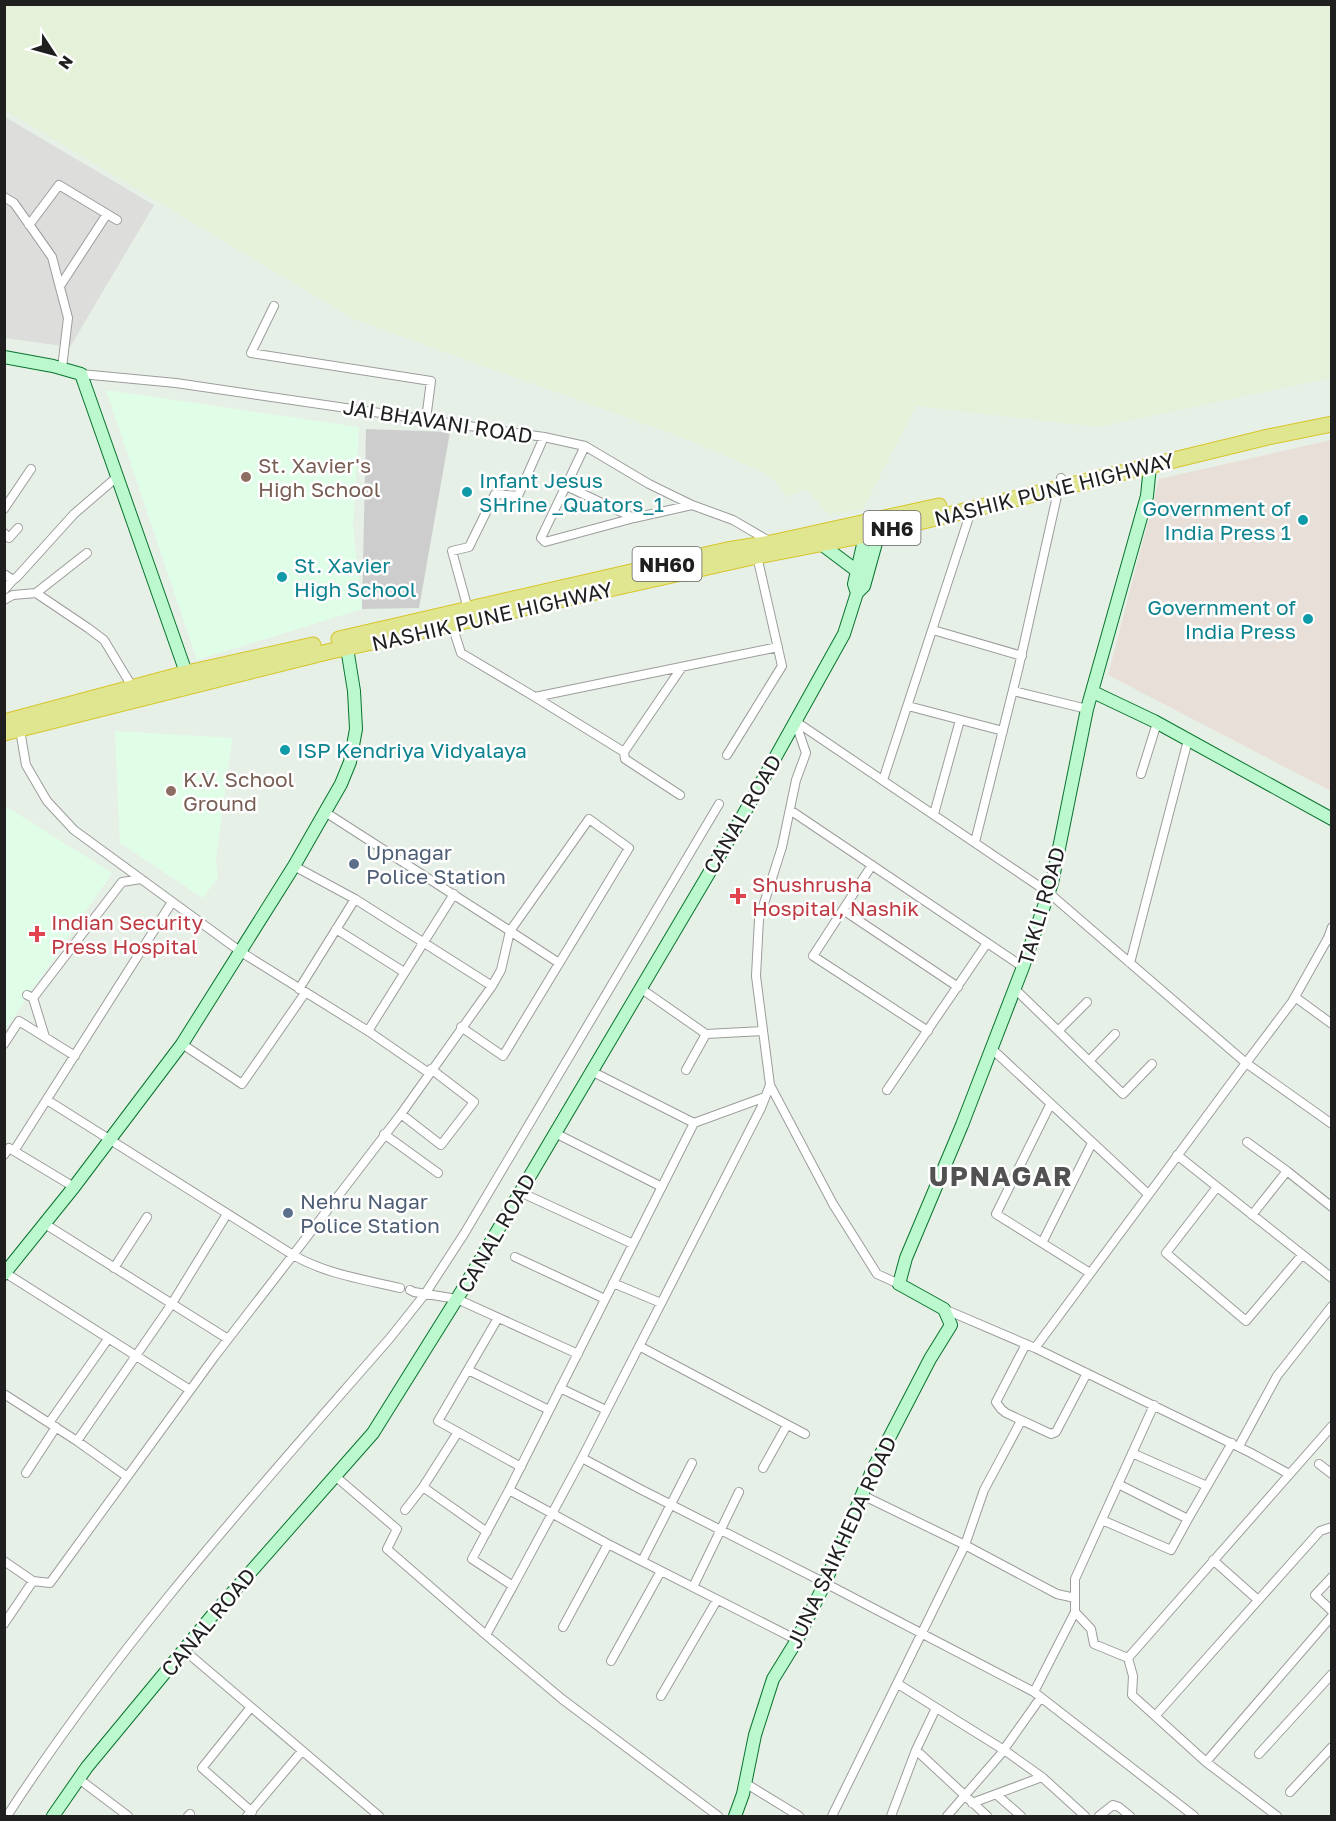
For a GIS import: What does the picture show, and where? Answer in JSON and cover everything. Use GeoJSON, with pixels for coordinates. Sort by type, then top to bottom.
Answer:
{"type":"FeatureCollection","features":[{"type":"Feature","properties":{"kind":"highway","name":"NASHIK PUNE HIGHWAY"},"geometry":{"type":"LineString","coordinates":[[9,724],[132,688],[189,680],[347,648],[757,556],[821,544],[874,526],[1060,482],[1247,433],[1332,415]]}},
{"type":"Feature","properties":{"kind":"highway","name":"NASHIK PUNE HIGHWAY"},"geometry":{"type":"LineString","coordinates":[[9,724],[468,609],[716,553],[972,508],[1060,482],[1150,466],[1268,436],[1332,424]]}},
{"type":"Feature","properties":{"kind":"street"},"geometry":{"type":"LineString","coordinates":[[29,225],[59,185],[117,220]]}},
{"type":"Feature","properties":{"kind":"street"},"geometry":{"type":"LineString","coordinates":[[4,197],[14,203],[51,257],[68,318],[62,368]]}},
{"type":"Feature","properties":{"kind":"street"},"geometry":{"type":"LineString","coordinates":[[60,286],[107,214]]}},
{"type":"Feature","properties":{"kind":"street"},"geometry":{"type":"LineString","coordinates":[[274,306],[251,353],[431,381],[426,419]]}},
{"type":"Feature","properties":{"kind":"street","name":"JAI BHAVANI ROAD"},"geometry":{"type":"LineString","coordinates":[[4,357],[81,374],[176,383],[544,437],[585,446],[650,484],[693,505],[733,520],[771,543]]}},
{"type":"Feature","properties":{"kind":"street"},"geometry":{"type":"LineString","coordinates":[[81,374],[189,680]]}},
{"type":"Feature","properties":{"kind":"street"},"geometry":{"type":"LineString","coordinates":[[468,609],[452,551],[469,547],[495,494],[518,496],[544,437]]}},
{"type":"Feature","properties":{"kind":"street"},"geometry":{"type":"LineString","coordinates":[[585,446],[541,538],[545,542],[693,505]]}},
{"type":"Feature","properties":{"kind":"street","name":"TAKLI ROAD"},"geometry":{"type":"LineString","coordinates":[[899,1284],[906,1258],[992,1049],[1049,893],[1088,709],[1147,496],[1150,466]]}},
{"type":"Feature","properties":{"kind":"street"},"geometry":{"type":"LineString","coordinates":[[4,509],[31,469]]}},
{"type":"Feature","properties":{"kind":"street"},"geometry":{"type":"LineString","coordinates":[[4,590],[74,514],[117,477]]}},
{"type":"Feature","properties":{"kind":"street"},"geometry":{"type":"LineString","coordinates":[[975,842],[1022,656],[1060,482]]}},
{"type":"Feature","properties":{"kind":"street"},"geometry":{"type":"LineString","coordinates":[[566,486],[634,518]]}},
{"type":"Feature","properties":{"kind":"street"},"geometry":{"type":"LineString","coordinates":[[884,780],[972,508]]}},
{"type":"Feature","properties":{"kind":"street","name":"CANAL ROAD"},"geometry":{"type":"LineString","coordinates":[[857,593],[854,584],[857,571],[874,526]]}},
{"type":"Feature","properties":{"kind":"street","name":"CANAL ROAD"},"geometry":{"type":"LineString","coordinates":[[53,1816],[184,1650],[373,1433],[457,1299],[741,819],[844,634],[857,593],[864,586],[874,526]]}},
{"type":"Feature","properties":{"kind":"street"},"geometry":{"type":"LineString","coordinates":[[4,533],[9,538],[18,528]]}},
{"type":"Feature","properties":{"kind":"street"},"geometry":{"type":"LineString","coordinates":[[821,544],[857,571]]}},
{"type":"Feature","properties":{"kind":"street"},"geometry":{"type":"LineString","coordinates":[[4,600],[13,595],[36,593],[87,553]]}},
{"type":"Feature","properties":{"kind":"street"},"geometry":{"type":"LineString","coordinates":[[727,755],[782,666],[757,556]]}},
{"type":"Feature","properties":{"kind":"street"},"geometry":{"type":"LineString","coordinates":[[4,574],[13,580]]}},
{"type":"Feature","properties":{"kind":"street"},"geometry":{"type":"LineString","coordinates":[[36,593],[104,640],[132,688]]}},
{"type":"Feature","properties":{"kind":"street"},"geometry":{"type":"LineString","coordinates":[[452,625],[461,653],[624,752]]}},
{"type":"Feature","properties":{"kind":"street"},"geometry":{"type":"LineString","coordinates":[[933,630],[1022,656]]}},
{"type":"Feature","properties":{"kind":"street"},"geometry":{"type":"LineString","coordinates":[[535,697],[778,647]]}},
{"type":"Feature","properties":{"kind":"street"},"geometry":{"type":"LineString","coordinates":[[190,1390],[5,1273],[74,1187],[182,1044],[294,866],[341,784],[350,762],[356,729],[354,691],[347,648]]}},
{"type":"Feature","properties":{"kind":"street"},"geometry":{"type":"LineString","coordinates":[[680,795],[625,759],[624,752],[682,667]]}},
{"type":"Feature","properties":{"kind":"street"},"geometry":{"type":"LineString","coordinates":[[1013,691],[1088,709]]}},
{"type":"Feature","properties":{"kind":"street"},"geometry":{"type":"LineString","coordinates":[[1093,692],[1157,723],[1332,819]]}},
{"type":"Feature","properties":{"kind":"street"},"geometry":{"type":"LineString","coordinates":[[908,706],[1003,731]]}},
{"type":"Feature","properties":{"kind":"street"},"geometry":{"type":"LineString","coordinates":[[934,814],[960,720]]}},
{"type":"Feature","properties":{"kind":"street"},"geometry":{"type":"LineString","coordinates":[[795,721],[1049,893],[1246,1063],[1332,1124]]}},
{"type":"Feature","properties":{"kind":"street"},"geometry":{"type":"LineString","coordinates":[[795,721],[806,753],[796,780],[782,847],[759,919],[756,976],[770,1085],[833,1204],[877,1274],[944,1309],[1035,1348],[1154,1405],[1289,1474]]}},
{"type":"Feature","properties":{"kind":"street"},"geometry":{"type":"LineString","coordinates":[[1141,774],[1157,723]]}},
{"type":"Feature","properties":{"kind":"street"},"geometry":{"type":"LineString","coordinates":[[9,724],[26,765],[47,801],[74,830],[241,952],[368,1031],[474,1102],[441,1145],[400,1114]]}},
{"type":"Feature","properties":{"kind":"street"},"geometry":{"type":"LineString","coordinates":[[1130,963],[1188,740]]}},
{"type":"Feature","properties":{"kind":"street"},"geometry":{"type":"LineString","coordinates":[[7,1816],[78,1713],[161,1604],[425,1294],[464,1234],[719,804]]}},
{"type":"Feature","properties":{"kind":"street"},"geometry":{"type":"LineString","coordinates":[[790,810],[1023,967]]}},
{"type":"Feature","properties":{"kind":"street"},"geometry":{"type":"LineString","coordinates":[[325,812],[559,963]]}},
{"type":"Feature","properties":{"kind":"street"},"geometry":{"type":"LineString","coordinates":[[4,1561],[33,1581],[50,1583],[126,1476],[400,1114],[492,986],[501,970],[510,931],[589,819],[629,848],[503,1056],[462,1028]]}},
{"type":"Feature","properties":{"kind":"street"},"geometry":{"type":"LineString","coordinates":[[294,866],[355,899],[492,986]]}},
{"type":"Feature","properties":{"kind":"street"},"geometry":{"type":"LineString","coordinates":[[872,866],[813,956],[928,1031]]}},
{"type":"Feature","properties":{"kind":"street"},"geometry":{"type":"LineString","coordinates":[[45,1037],[30,996],[122,882],[141,879]]}},
{"type":"Feature","properties":{"kind":"street"},"geometry":{"type":"LineString","coordinates":[[368,1031],[454,894]]}},
{"type":"Feature","properties":{"kind":"street"},"geometry":{"type":"LineString","coordinates":[[182,1044],[242,1084],[302,991],[355,899]]}},
{"type":"Feature","properties":{"kind":"street"},"geometry":{"type":"LineString","coordinates":[[74,1187],[8,1150],[47,1100],[172,902]]}},
{"type":"Feature","properties":{"kind":"street"},"geometry":{"type":"LineString","coordinates":[[843,910],[958,987]]}},
{"type":"Feature","properties":{"kind":"street"},"geometry":{"type":"LineString","coordinates":[[1035,1348],[1295,997],[1330,940],[1332,927]]}},
{"type":"Feature","properties":{"kind":"street"},"geometry":{"type":"LineString","coordinates":[[336,929],[404,972]]}},
{"type":"Feature","properties":{"kind":"street"},"geometry":{"type":"LineString","coordinates":[[887,1090],[987,943]]}},
{"type":"Feature","properties":{"kind":"street"},"geometry":{"type":"LineString","coordinates":[[640,988],[706,1034],[763,1030]]}},
{"type":"Feature","properties":{"kind":"street"},"geometry":{"type":"LineString","coordinates":[[1015,989],[1123,1094],[1152,1064]]}},
{"type":"Feature","properties":{"kind":"street"},"geometry":{"type":"LineString","coordinates":[[1295,997],[1332,1024]]}},
{"type":"Feature","properties":{"kind":"street"},"geometry":{"type":"LineString","coordinates":[[1058,1031],[1087,1002]]}},
{"type":"Feature","properties":{"kind":"street"},"geometry":{"type":"LineString","coordinates":[[4,1044],[19,1021],[75,1056]]}},
{"type":"Feature","properties":{"kind":"street"},"geometry":{"type":"LineString","coordinates":[[686,1070],[706,1034]]}},
{"type":"Feature","properties":{"kind":"street"},"geometry":{"type":"LineString","coordinates":[[1089,1061],[1115,1034]]}},
{"type":"Feature","properties":{"kind":"street"},"geometry":{"type":"LineString","coordinates":[[992,1049],[1148,1194]]}},
{"type":"Feature","properties":{"kind":"street"},"geometry":{"type":"LineString","coordinates":[[591,1071],[694,1123]]}},
{"type":"Feature","properties":{"kind":"street"},"geometry":{"type":"LineString","coordinates":[[486,1635],[582,1458],[770,1085]]}},
{"type":"Feature","properties":{"kind":"street"},"geometry":{"type":"LineString","coordinates":[[513,1586],[472,1559],[521,1467],[694,1123],[765,1097]]}},
{"type":"Feature","properties":{"kind":"street"},"geometry":{"type":"LineString","coordinates":[[47,1100],[311,1265],[330,1272],[400,1288]]}},
{"type":"Feature","properties":{"kind":"street"},"geometry":{"type":"LineString","coordinates":[[1050,1105],[996,1214],[1090,1273]]}},
{"type":"Feature","properties":{"kind":"street"},"geometry":{"type":"LineString","coordinates":[[555,1133],[662,1187]]}},
{"type":"Feature","properties":{"kind":"street"},"geometry":{"type":"LineString","coordinates":[[384,1134],[438,1173]]}},
{"type":"Feature","properties":{"kind":"street"},"geometry":{"type":"LineString","coordinates":[[1247,1142],[1332,1207]]}},
{"type":"Feature","properties":{"kind":"street"},"geometry":{"type":"LineString","coordinates":[[1042,1243],[1092,1143]]}},
{"type":"Feature","properties":{"kind":"street"},"geometry":{"type":"LineString","coordinates":[[1177,1155],[1332,1278]]}},
{"type":"Feature","properties":{"kind":"street"},"geometry":{"type":"LineString","coordinates":[[1252,1215],[1287,1171]]}},
{"type":"Feature","properties":{"kind":"street"},"geometry":{"type":"LineString","coordinates":[[1217,1187],[1166,1253],[1246,1321],[1302,1255]]}},
{"type":"Feature","properties":{"kind":"street"},"geometry":{"type":"LineString","coordinates":[[520,1192],[633,1244]]}},
{"type":"Feature","properties":{"kind":"street"},"geometry":{"type":"LineString","coordinates":[[77,1441],[171,1305],[227,1214]]}},
{"type":"Feature","properties":{"kind":"street"},"geometry":{"type":"LineString","coordinates":[[114,1268],[147,1216]]}},
{"type":"Feature","properties":{"kind":"street"},"geometry":{"type":"LineString","coordinates":[[45,1224],[228,1339]]}},
{"type":"Feature","properties":{"kind":"street"},"geometry":{"type":"LineString","coordinates":[[515,1257],[605,1299]]}},
{"type":"Feature","properties":{"kind":"street"},"geometry":{"type":"LineString","coordinates":[[613,1283],[661,1303]]}},
{"type":"Feature","properties":{"kind":"street"},"geometry":{"type":"LineString","coordinates":[[410,1290],[457,1299],[578,1354]]}},
{"type":"Feature","properties":{"kind":"street"},"geometry":{"type":"LineString","coordinates":[[1102,1520],[1171,1550],[1207,1486],[1277,1376],[1332,1306]]}},
{"type":"Feature","properties":{"kind":"street","name":"JUNA SAIKHEDA ROAD"},"geometry":{"type":"LineString","coordinates":[[736,1816],[746,1783],[755,1735],[772,1679],[797,1640],[825,1583],[872,1471],[930,1359],[951,1325],[944,1309]]}},
{"type":"Feature","properties":{"kind":"street"},"geometry":{"type":"LineString","coordinates":[[498,1318],[438,1421],[521,1467]]}},
{"type":"Feature","properties":{"kind":"street"},"geometry":{"type":"LineString","coordinates":[[26,1473],[52,1425],[108,1339]]}},
{"type":"Feature","properties":{"kind":"street"},"geometry":{"type":"LineString","coordinates":[[1026,1344],[996,1402],[1001,1409],[1021,1420],[1051,1434],[1056,1432],[1088,1373]]}},
{"type":"Feature","properties":{"kind":"street"},"geometry":{"type":"LineString","coordinates":[[639,1346],[805,1434]]}},
{"type":"Feature","properties":{"kind":"street"},"geometry":{"type":"LineString","coordinates":[[468,1370],[549,1410]]}},
{"type":"Feature","properties":{"kind":"street"},"geometry":{"type":"LineString","coordinates":[[560,1388],[606,1410]]}},
{"type":"Feature","properties":{"kind":"street"},"geometry":{"type":"LineString","coordinates":[[4,1394],[126,1476]]}},
{"type":"Feature","properties":{"kind":"street"},"geometry":{"type":"LineString","coordinates":[[947,1816],[1004,1750],[1037,1695],[1075,1612],[1075,1579],[1154,1405]]}},
{"type":"Feature","properties":{"kind":"street"},"geometry":{"type":"LineString","coordinates":[[832,1816],[965,1545],[984,1490],[1021,1420]]}},
{"type":"Feature","properties":{"kind":"street"},"geometry":{"type":"LineString","coordinates":[[763,1468],[787,1425]]}},
{"type":"Feature","properties":{"kind":"street"},"geometry":{"type":"LineString","coordinates":[[1128,1658],[1332,1426]]}},
{"type":"Feature","properties":{"kind":"street"},"geometry":{"type":"LineString","coordinates":[[405,1510],[423,1487],[458,1432]]}},
{"type":"Feature","properties":{"kind":"street"},"geometry":{"type":"LineString","coordinates":[[1132,1454],[1207,1486]]}},
{"type":"Feature","properties":{"kind":"street"},"geometry":{"type":"LineString","coordinates":[[582,1458],[1037,1695],[1194,1816]]}},
{"type":"Feature","properties":{"kind":"street"},"geometry":{"type":"LineString","coordinates":[[642,1561],[692,1463]]}},
{"type":"Feature","properties":{"kind":"street"},"geometry":{"type":"LineString","coordinates":[[1319,1464],[1332,1474]]}},
{"type":"Feature","properties":{"kind":"street"},"geometry":{"type":"LineString","coordinates":[[335,1476],[397,1529],[387,1549],[561,1699],[718,1816]]}},
{"type":"Feature","properties":{"kind":"street"},"geometry":{"type":"LineString","coordinates":[[1118,1484],[1188,1519]]}},
{"type":"Feature","properties":{"kind":"street"},"geometry":{"type":"LineString","coordinates":[[423,1487],[487,1532]]}},
{"type":"Feature","properties":{"kind":"street"},"geometry":{"type":"LineString","coordinates":[[509,1490],[608,1544],[797,1640]]}},
{"type":"Feature","properties":{"kind":"street"},"geometry":{"type":"LineString","coordinates":[[693,1587],[739,1492]]}},
{"type":"Feature","properties":{"kind":"street"},"geometry":{"type":"LineString","coordinates":[[862,1495],[1057,1593],[1075,1598]]}},
{"type":"Feature","properties":{"kind":"street"},"geometry":{"type":"LineString","coordinates":[[1156,1715],[1320,1531],[1332,1527]]}},
{"type":"Feature","properties":{"kind":"street"},"geometry":{"type":"LineString","coordinates":[[563,1627],[608,1544]]}},
{"type":"Feature","properties":{"kind":"street"},"geometry":{"type":"LineString","coordinates":[[1213,1560],[1258,1600]]}},
{"type":"Feature","properties":{"kind":"street"},"geometry":{"type":"LineString","coordinates":[[611,1661],[661,1571]]}},
{"type":"Feature","properties":{"kind":"street"},"geometry":{"type":"LineString","coordinates":[[1332,1577],[1315,1595],[1332,1611]]}},
{"type":"Feature","properties":{"kind":"street"},"geometry":{"type":"LineString","coordinates":[[4,1624],[33,1581]]}},
{"type":"Feature","properties":{"kind":"street"},"geometry":{"type":"LineString","coordinates":[[661,1696],[717,1600]]}},
{"type":"Feature","properties":{"kind":"street"},"geometry":{"type":"LineString","coordinates":[[1075,1612],[1091,1629],[1094,1644],[1128,1658]]}},
{"type":"Feature","properties":{"kind":"street"},"geometry":{"type":"LineString","coordinates":[[1206,1762],[1332,1616]]}},
{"type":"Feature","properties":{"kind":"street"},"geometry":{"type":"LineString","coordinates":[[184,1650],[379,1816]]}},
{"type":"Feature","properties":{"kind":"street"},"geometry":{"type":"LineString","coordinates":[[1128,1658],[1133,1676],[1132,1695],[1206,1762],[1277,1816]]}},
{"type":"Feature","properties":{"kind":"street"},"geometry":{"type":"LineString","coordinates":[[1259,1754],[1332,1674]]}},
{"type":"Feature","properties":{"kind":"street"},"geometry":{"type":"LineString","coordinates":[[898,1684],[1004,1750],[1042,1777],[1085,1816]]}},
{"type":"Feature","properties":{"kind":"street"},"geometry":{"type":"LineString","coordinates":[[251,1707],[202,1768],[250,1814],[302,1751]]}},
{"type":"Feature","properties":{"kind":"street"},"geometry":{"type":"LineString","coordinates":[[891,1816],[916,1750],[936,1708]]}},
{"type":"Feature","properties":{"kind":"street"},"geometry":{"type":"LineString","coordinates":[[1290,1792],[1332,1747]]}},
{"type":"Feature","properties":{"kind":"street"},"geometry":{"type":"LineString","coordinates":[[916,1750],[987,1816]]}},
{"type":"Feature","properties":{"kind":"street"},"geometry":{"type":"LineString","coordinates":[[972,1803],[1042,1777]]}},
{"type":"Feature","properties":{"kind":"street"},"geometry":{"type":"LineString","coordinates":[[80,1779],[128,1816]]}},
{"type":"Feature","properties":{"kind":"street"},"geometry":{"type":"LineString","coordinates":[[746,1783],[799,1816]]}},
{"type":"Feature","properties":{"kind":"street"},"geometry":{"type":"LineString","coordinates":[[997,1795],[1021,1816]]}},
{"type":"Feature","properties":{"kind":"street"},"geometry":{"type":"LineString","coordinates":[[1099,1816],[1113,1805],[1130,1816]]}},
{"type":"Feature","properties":{"kind":"shaded area"},"geometry":{"type":"Polygon","coordinates":[[[4,5],[1331,5],[1331,378],[1098,427],[916,406],[863,509],[829,515],[806,489],[787,497],[776,481],[763,472],[684,438],[356,320],[5,110],[4,5]]]}},
{"type":"Feature","properties":{"kind":"shaded area"},"geometry":{"type":"Polygon","coordinates":[[[5,117],[154,205],[70,347],[5,338],[5,117]]]}},
{"type":"Feature","properties":{"kind":"shaded area","name":"St. Xavier's High School"},"geometry":{"type":"Polygon","coordinates":[[[106,390],[359,427],[353,526],[362,609],[197,660],[106,390]]]}},
{"type":"Feature","properties":{"kind":"shaded area"},"geometry":{"type":"Polygon","coordinates":[[[366,429],[450,432],[419,608],[362,609],[366,429]]]}},
{"type":"Feature","properties":{"kind":"shaded area","name":"Government of India Press"},"geometry":{"type":"Polygon","coordinates":[[[1332,440],[1331,791],[1108,675],[1159,479],[1332,440]]]}},
{"type":"Feature","properties":{"kind":"shaded area","name":"K.V. School Ground"},"geometry":{"type":"Polygon","coordinates":[[[115,731],[232,738],[216,860],[218,877],[203,898],[120,843],[115,731]]]}},
{"type":"Feature","properties":{"kind":"shaded area","name":"Indian Security Press Hospital"},"geometry":{"type":"Polygon","coordinates":[[[5,806],[112,873],[5,1030],[5,806]]]}},
{"type":"Feature","properties":{"kind":"place","name":"St. Xavier's High School"},"geometry":{"type":"Point","coordinates":[246,477]}},
{"type":"Feature","properties":{"kind":"place","name":"Infant Jesus SHrine _Quators_1"},"geometry":{"type":"Point","coordinates":[467,492]}},
{"type":"Feature","properties":{"kind":"place","name":"Government of India Press 1"},"geometry":{"type":"Point","coordinates":[1303,520]}},
{"type":"Feature","properties":{"kind":"place","name":"St. Xavier High School"},"geometry":{"type":"Point","coordinates":[282,577]}},
{"type":"Feature","properties":{"kind":"place","name":"Government of India Press"},"geometry":{"type":"Point","coordinates":[1308,619]}},
{"type":"Feature","properties":{"kind":"place","name":"ISP Kendriya Vidyalaya"},"geometry":{"type":"Point","coordinates":[285,750]}},
{"type":"Feature","properties":{"kind":"place","name":"K.V. School Ground"},"geometry":{"type":"Point","coordinates":[171,791]}},
{"type":"Feature","properties":{"kind":"place","name":"Upnagar Police Station"},"geometry":{"type":"Point","coordinates":[354,864]}},
{"type":"Feature","properties":{"kind":"place","name":"Shushrusha Hospital, Nashik"},"geometry":{"type":"Point","coordinates":[738,896]}},
{"type":"Feature","properties":{"kind":"place","name":"Indian Security Press Hospital"},"geometry":{"type":"Point","coordinates":[37,934]}},
{"type":"Feature","properties":{"kind":"place","name":"Nehru Nagar Police Station"},"geometry":{"type":"Point","coordinates":[288,1213]}},
{"type":"Feature","properties":{"kind":"district","name":"UPNAGAR"},"geometry":{"type":"Point","coordinates":[1001,1176]}}]}
